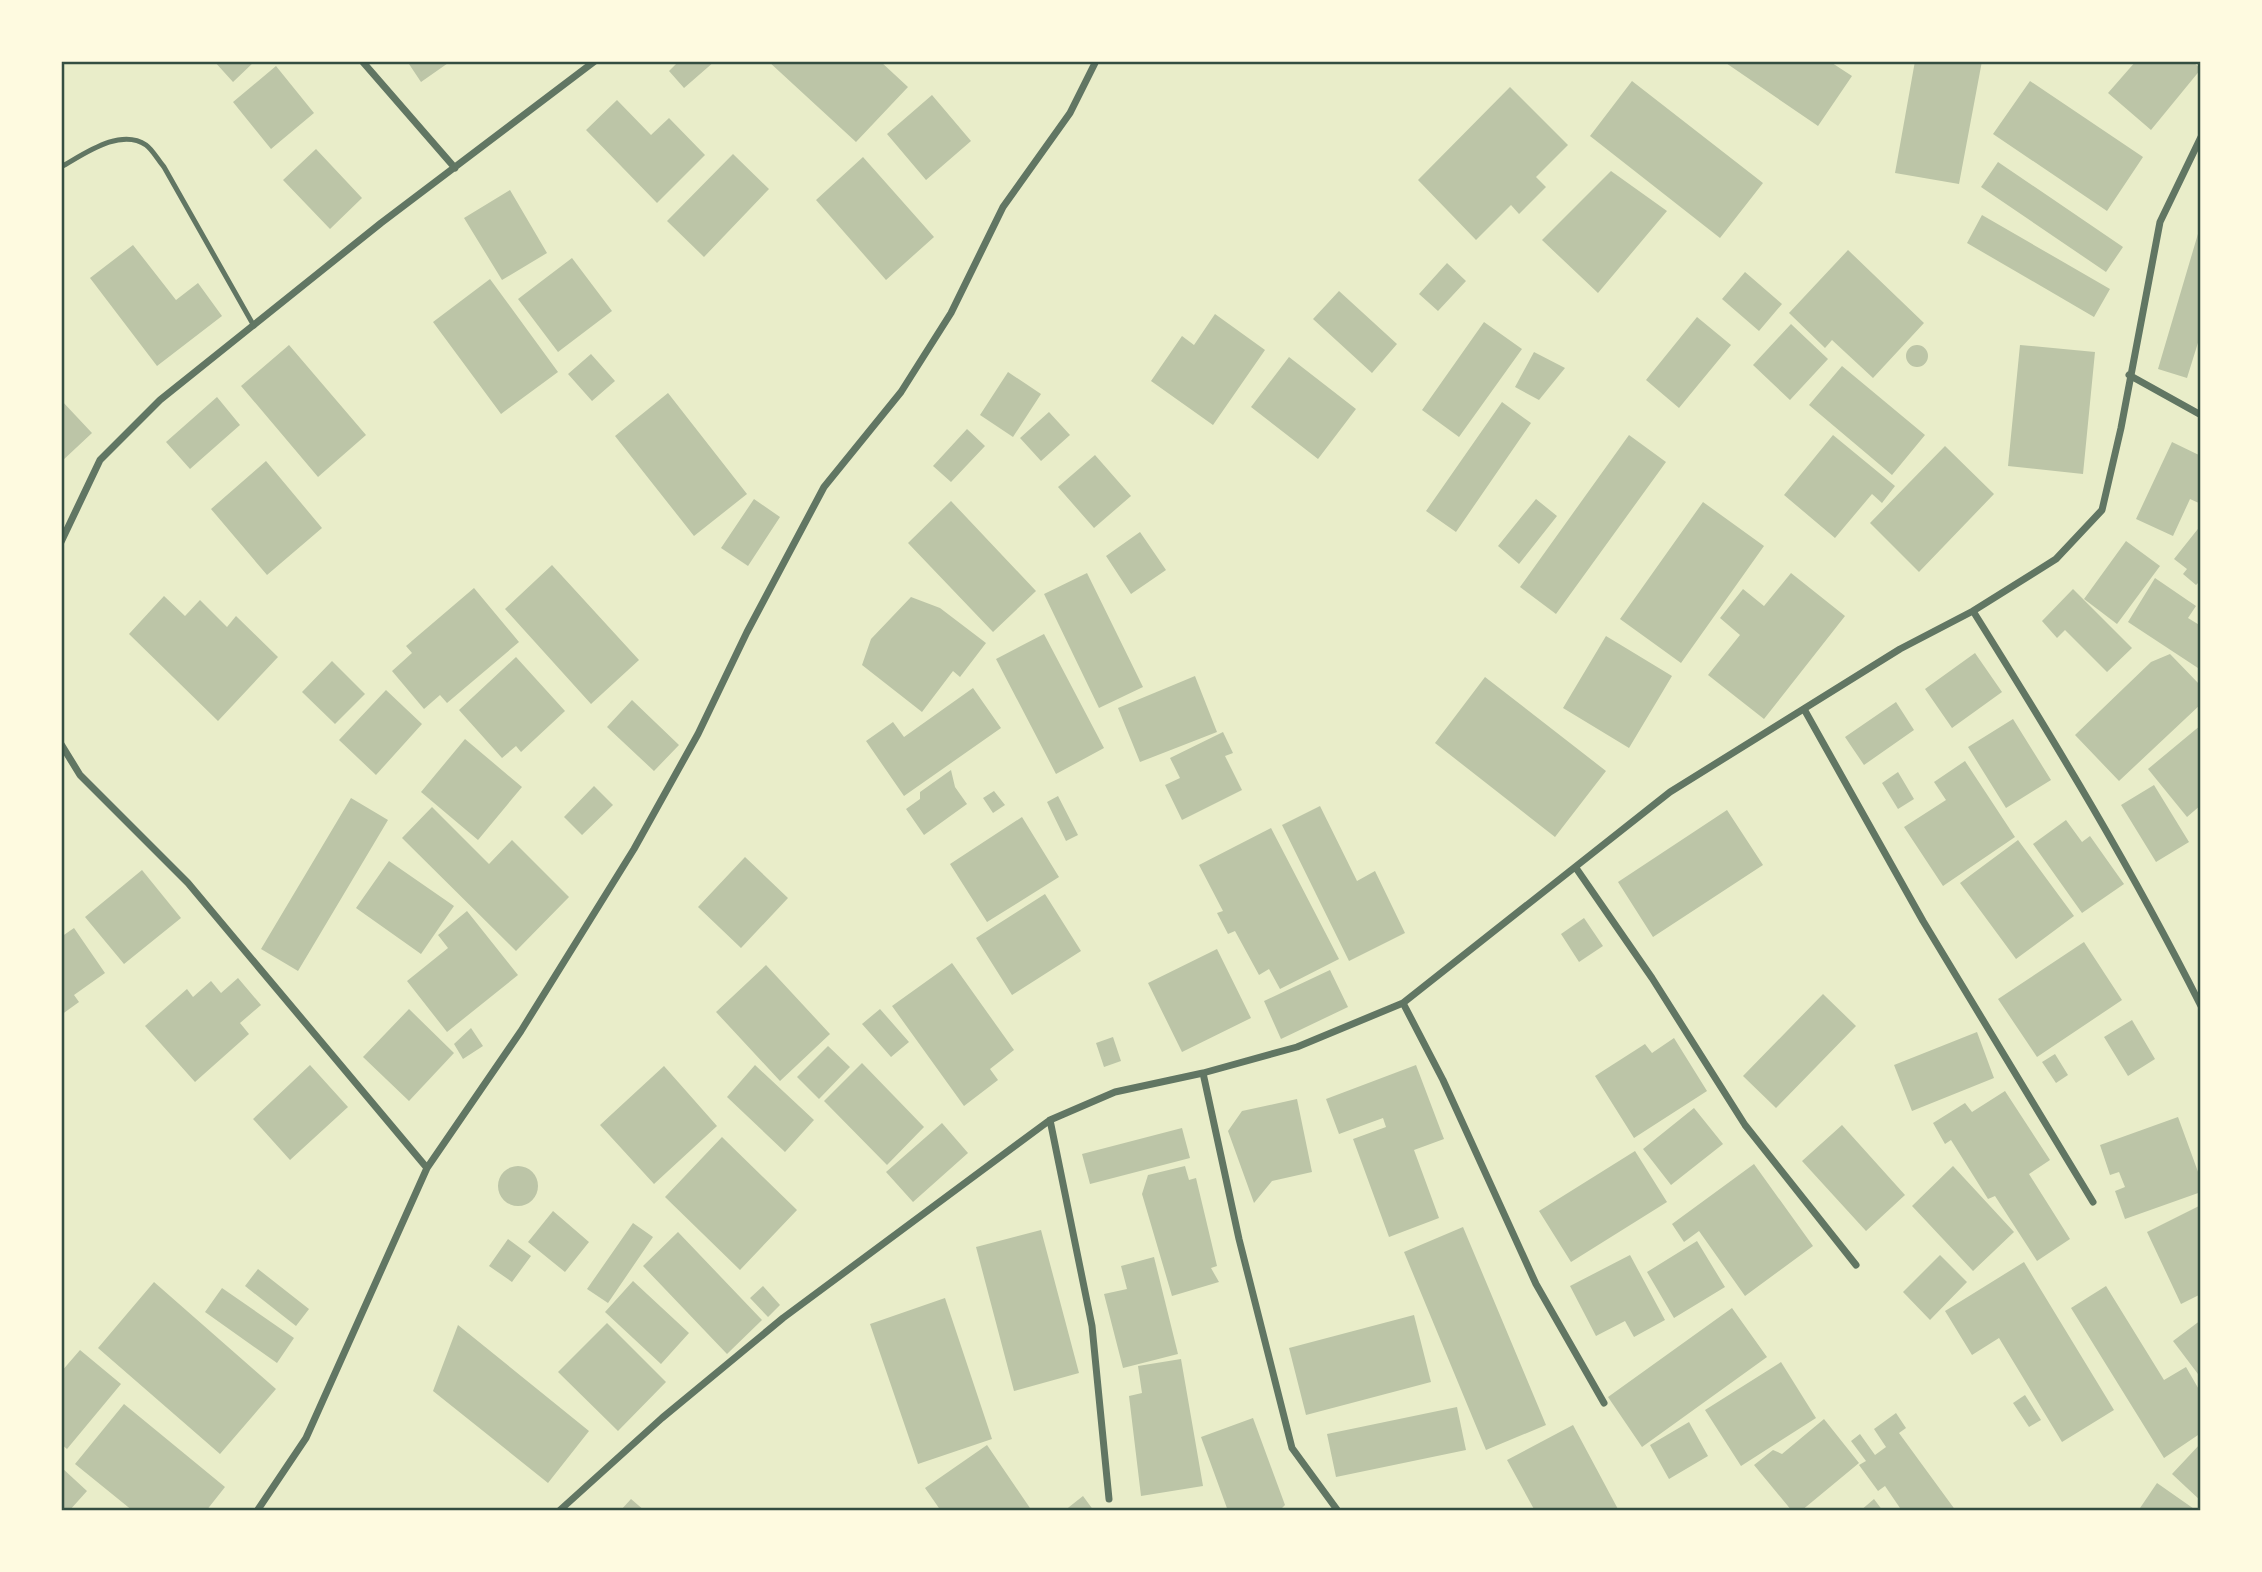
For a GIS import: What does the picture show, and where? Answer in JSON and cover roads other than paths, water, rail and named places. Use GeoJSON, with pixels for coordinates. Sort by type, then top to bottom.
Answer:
{"type":"FeatureCollection","features":[{"type":"Feature","properties":{"kind":"street"},"geometry":{"type":"LineString","coordinates":[[362,61],[455,168]]}},
{"type":"Feature","properties":{"kind":"street"},"geometry":{"type":"LineString","coordinates":[[61,542],[100,460],[160,400],[381,223],[595,61]]}},
{"type":"Feature","properties":{"kind":"street"},"geometry":{"type":"LineString","coordinates":[[257,1511],[306,1438],[427,1168],[521,1031],[635,849],[698,734],[747,632],[824,487],[908,381],[951,313],[1003,207],[1070,113],[1096,61]]}},
{"type":"Feature","properties":{"kind":"street"},"geometry":{"type":"LineString","coordinates":[[559,1511],[662,1418],[783,1318],[1050,1120],[1115,1091],[1203,1073],[1297,1047],[1403,1003],[1670,793],[1900,649],[1973,611],[2056,559],[2102,510],[2121,428],[2160,222],[2201,137]]}},
{"type":"Feature","properties":{"kind":"street"},"geometry":{"type":"LineString","coordinates":[[2129,375],[2201,415]]}},
{"type":"Feature","properties":{"kind":"street"},"geometry":{"type":"LineString","coordinates":[[1973,611],[2062,752],[2144,893],[2201,1006]]}},
{"type":"Feature","properties":{"kind":"street"},"geometry":{"type":"LineString","coordinates":[[1804,709],[1930,932],[2093,1202]]}},
{"type":"Feature","properties":{"kind":"street"},"geometry":{"type":"LineString","coordinates":[[61,744],[80,775],[188,883],[427,1168]]}},
{"type":"Feature","properties":{"kind":"street"},"geometry":{"type":"LineString","coordinates":[[1576,868],[1652,978],[1745,1125],[1856,1265]]}},
{"type":"Feature","properties":{"kind":"street"},"geometry":{"type":"LineString","coordinates":[[1403,1003],[1443,1080],[1536,1284],[1604,1403]]}},
{"type":"Feature","properties":{"kind":"street"},"geometry":{"type":"LineString","coordinates":[[1203,1073],[1242,1251],[1292,1448],[1338,1511]]}},
{"type":"Feature","properties":{"kind":"street"},"geometry":{"type":"LineString","coordinates":[[1050,1120],[1092,1326],[1109,1499]]}},
{"type":"Feature","properties":{"kind":"lane"},"geometry":{"type":"LineString","coordinates":[[61,167],[109,141],[129,140],[145,144],[164,167],[254,326]]}}]}
